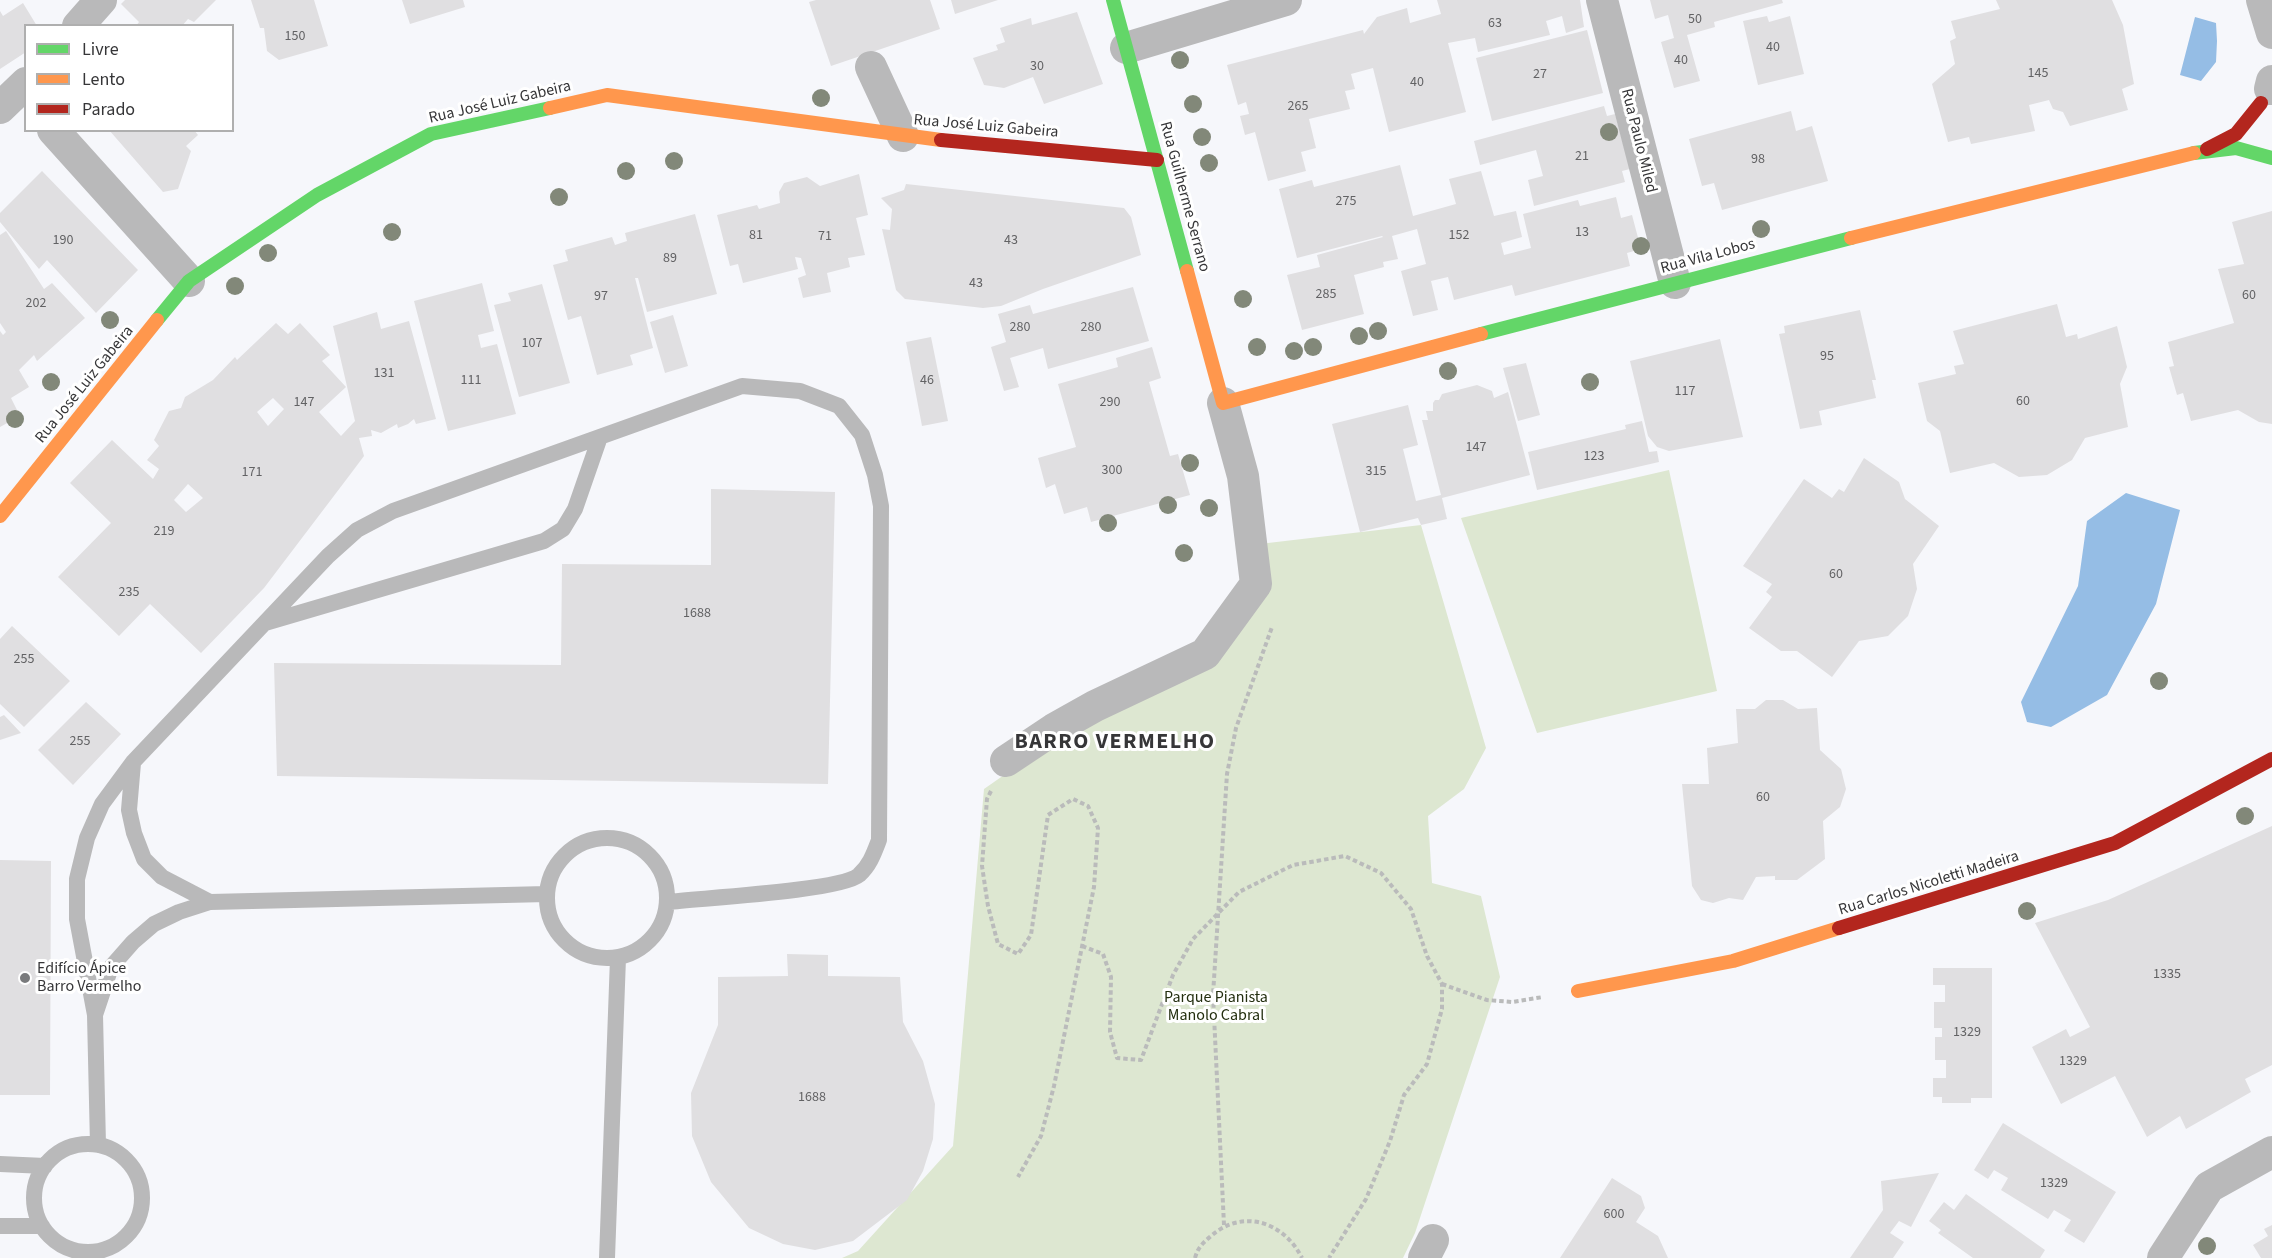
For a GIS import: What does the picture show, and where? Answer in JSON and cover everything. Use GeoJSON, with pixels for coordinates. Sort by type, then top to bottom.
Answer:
{"type":"FeatureCollection","features":[{"type":"Feature","properties":{"kind":"street"},"geometry":{"type":"LineString","coordinates":[[80,24],[100,0]]}},
{"type":"Feature","properties":{"kind":"street","name":"Rua Guilherme Serrano"},"geometry":{"type":"LineString","coordinates":[[1113,0],[1223,403]]}},
{"type":"Feature","properties":{"kind":"street"},"geometry":{"type":"LineString","coordinates":[[1126,48],[1286,0]]}},
{"type":"Feature","properties":{"kind":"street","name":"Rua Paulo Miled"},"geometry":{"type":"LineString","coordinates":[[1602,0],[1675,283]]}},
{"type":"Feature","properties":{"kind":"street"},"geometry":{"type":"LineString","coordinates":[[2262,0],[2272,33]]}},
{"type":"Feature","properties":{"kind":"street"},"geometry":{"type":"LineString","coordinates":[[871,67],[903,136]]}},
{"type":"Feature","properties":{"kind":"street"},"geometry":{"type":"LineString","coordinates":[[2259,127],[2258,119],[2269,90]]}},
{"type":"Feature","properties":{"kind":"street","name":"Rua Vila Lobos"},"geometry":{"type":"LineString","coordinates":[[2204,151],[2236,134],[2269,90]]}},
{"type":"Feature","properties":{"kind":"street","name":"Rua José Luiz Gabeira"},"geometry":{"type":"LineString","coordinates":[[0,516],[189,281],[317,195],[431,134],[607,95],[903,136],[1157,160]]}},
{"type":"Feature","properties":{"kind":"street"},"geometry":{"type":"LineString","coordinates":[[55,132],[189,281]]}},
{"type":"Feature","properties":{"kind":"street","name":"Rua Vila Lobos"},"geometry":{"type":"LineString","coordinates":[[1223,403],[1764,259],[2204,151],[2236,148],[2269,151]]}},
{"type":"Feature","properties":{"kind":"street"},"geometry":{"type":"LineString","coordinates":[[1006,760],[1095,706],[1205,654],[1256,584],[1243,476],[1223,403]]}},
{"type":"Feature","properties":{"kind":"street","name":"Rua Carlos Nicoletti Madeira"},"geometry":{"type":"LineString","coordinates":[[1578,992],[1733,962],[2115,843],[2272,759]]}},
{"type":"Feature","properties":{"kind":"street"},"geometry":{"type":"LineString","coordinates":[[2163,1258],[2209,1187],[2272,1152]]}},
{"type":"Feature","properties":{"kind":"lane"},"geometry":{"type":"LineString","coordinates":[[98,1145],[95,1015],[77,919],[77,879],[87,838],[102,804],[133,762],[328,556],[357,530],[393,511],[742,386],[800,391],[839,406],[862,435],[875,475],[881,506],[879,840],[872,859],[857,877],[828,886],[668,902]]}},
{"type":"Feature","properties":{"kind":"lane"},"geometry":{"type":"LineString","coordinates":[[265,623],[544,541],[563,529],[574,509],[600,437]]}},
{"type":"Feature","properties":{"kind":"lane"},"geometry":{"type":"LineString","coordinates":[[133,762],[129,810],[134,833],[144,859],[162,877],[210,902]]}},
{"type":"Feature","properties":{"kind":"lane"},"geometry":{"type":"LineString","coordinates":[[611,838],[633,844],[653,858],[665,879],[668,902],[664,921],[653,938],[637,951],[618,958],[591,956],[567,944],[551,921],[547,894],[553,872],[567,853],[587,841],[611,838]]}},
{"type":"Feature","properties":{"kind":"lane"},"geometry":{"type":"LineString","coordinates":[[95,1015],[111,967],[133,942],[154,924],[178,912],[210,902],[547,894]]}},
{"type":"Feature","properties":{"kind":"lane"},"geometry":{"type":"LineString","coordinates":[[607,1258],[618,958]]}},
{"type":"Feature","properties":{"kind":"lane"},"geometry":{"type":"LineString","coordinates":[[79,1144],[98,1145],[121,1155],[136,1173],[143,1196],[139,1219],[125,1238],[93,1255],[59,1251],[42,1226],[34,1206],[35,1185],[45,1166],[60,1152],[79,1144]]}},
{"type":"Feature","properties":{"kind":"lane"},"geometry":{"type":"LineString","coordinates":[[0,1164],[45,1166]]}},
{"type":"Feature","properties":{"kind":"lane"},"geometry":{"type":"LineString","coordinates":[[0,1226],[42,1226]]}},
{"type":"Feature","properties":{"kind":"path"},"geometry":{"type":"LineString","coordinates":[[1224,1225],[1213,995],[1227,774],[1236,728],[1272,626]]}},
{"type":"Feature","properties":{"kind":"path"},"geometry":{"type":"LineString","coordinates":[[1006,760],[987,799],[982,866],[988,906],[998,944],[1018,954],[1031,935],[1048,815],[1073,800],[1088,806],[1098,828],[1094,888],[1054,1086],[1041,1136],[1018,1177]]}},
{"type":"Feature","properties":{"kind":"path"},"geometry":{"type":"LineString","coordinates":[[1082,946],[1103,954],[1111,977],[1110,1032],[1117,1058],[1142,1060],[1173,975],[1193,939],[1239,892],[1293,865],[1345,856],[1381,873],[1411,909],[1427,956],[1442,984],[1442,1009],[1427,1064],[1404,1095],[1390,1141],[1366,1199],[1329,1258]]}},
{"type":"Feature","properties":{"kind":"path"},"geometry":{"type":"LineString","coordinates":[[1442,984],[1488,1000],[1512,1002],[1578,992]]}},
{"type":"Feature","properties":{"kind":"path"},"geometry":{"type":"LineString","coordinates":[[1195,1258],[1198,1247],[1224,1225],[1255,1220],[1283,1232],[1302,1258]]}},
{"type":"Feature","properties":{"kind":"green space"},"geometry":{"type":"Polygon","coordinates":[[[1669,470],[1717,691],[1537,733],[1461,518],[1669,470]]]}},
{"type":"Feature","properties":{"kind":"green space","name":"Parque Pianista Manolo Cabral"},"geometry":{"type":"Polygon","coordinates":[[[1421,525],[1486,748],[1464,789],[1428,816],[1432,883],[1481,896],[1500,977],[1415,1233],[1403,1258],[842,1258],[858,1251],[953,1146],[984,789],[1229,618],[1251,545],[1421,525]]]}},
{"type":"Feature","properties":{"kind":"water"},"geometry":{"type":"Polygon","coordinates":[[[2195,17],[2216,23],[2216,62],[2201,81],[2180,75],[2195,17]]]}},
{"type":"Feature","properties":{"kind":"water"},"geometry":{"type":"Polygon","coordinates":[[[2126,493],[2180,510],[2156,604],[2107,695],[2051,727],[2027,722],[2021,702],[2078,586],[2087,521],[2126,493]]]}},
{"type":"Feature","properties":{"kind":"building"},"geometry":{"type":"Polygon","coordinates":[[[125,0],[216,0],[194,22],[188,19],[184,24],[138,24],[139,22],[121,4],[125,0]]]}},
{"type":"Feature","properties":{"kind":"building"},"geometry":{"type":"Polygon","coordinates":[[[251,0],[314,0],[328,46],[279,60],[267,51],[264,28],[260,28],[251,0]]]}},
{"type":"Feature","properties":{"kind":"building"},"geometry":{"type":"Polygon","coordinates":[[[402,0],[463,0],[465,7],[410,24],[402,0]]]}},
{"type":"Feature","properties":{"kind":"building"},"geometry":{"type":"Polygon","coordinates":[[[816,0],[930,0],[940,29],[831,66],[809,2],[816,0]]]}},
{"type":"Feature","properties":{"kind":"building"},"geometry":{"type":"Polygon","coordinates":[[[951,0],[998,0],[955,14],[951,0]]]}},
{"type":"Feature","properties":{"kind":"building"},"geometry":{"type":"Polygon","coordinates":[[[1437,0],[1580,0],[1584,27],[1566,33],[1562,16],[1546,21],[1550,35],[1478,52],[1475,38],[1448,43],[1466,112],[1389,132],[1373,68],[1351,74],[1355,89],[1345,91],[1350,109],[1309,119],[1316,148],[1301,152],[1306,171],[1268,181],[1255,132],[1245,135],[1240,116],[1249,114],[1246,102],[1238,105],[1227,65],[1363,30],[1364,34],[1377,17],[1407,8],[1410,23],[1441,14],[1437,0]]]}},
{"type":"Feature","properties":{"kind":"building"},"geometry":{"type":"Polygon","coordinates":[[[1650,0],[1782,0],[1783,3],[1714,22],[1715,27],[1687,35],[1700,81],[1674,88],[1661,42],[1674,38],[1668,15],[1655,19],[1650,0]]]}},
{"type":"Feature","properties":{"kind":"building"},"geometry":{"type":"Polygon","coordinates":[[[1996,0],[2112,0],[2123,25],[2134,84],[2122,89],[2128,110],[2070,126],[2063,112],[2053,109],[2049,100],[2029,105],[2035,131],[1971,144],[1969,137],[1948,142],[1932,84],[1955,64],[1950,41],[1956,38],[1951,21],[2000,9],[1996,0]]]}},
{"type":"Feature","properties":{"kind":"building"},"geometry":{"type":"Polygon","coordinates":[[[23,3],[36,24],[24,24],[24,53],[0,69],[0,11],[3,16],[23,3]]]}},
{"type":"Feature","properties":{"kind":"building"},"geometry":{"type":"Polygon","coordinates":[[[1077,12],[1103,84],[1044,104],[1033,77],[1004,88],[984,85],[973,58],[998,50],[996,45],[1005,42],[1000,28],[1031,18],[1032,25],[1077,12]]]}},
{"type":"Feature","properties":{"kind":"building"},"geometry":{"type":"Polygon","coordinates":[[[1767,16],[1769,22],[1790,16],[1804,74],[1758,85],[1743,21],[1767,16]]]}},
{"type":"Feature","properties":{"kind":"building"},"geometry":{"type":"Polygon","coordinates":[[[1587,30],[1603,93],[1492,121],[1476,58],[1587,30]]]}},
{"type":"Feature","properties":{"kind":"building"},"geometry":{"type":"Polygon","coordinates":[[[1604,106],[1607,116],[1615,114],[1630,169],[1622,171],[1625,182],[1534,206],[1528,180],[1543,176],[1536,150],[1480,165],[1474,141],[1604,106]]]}},
{"type":"Feature","properties":{"kind":"building"},"geometry":{"type":"Polygon","coordinates":[[[1791,111],[1796,131],[1812,126],[1828,181],[1722,210],[1714,183],[1702,186],[1689,139],[1791,111]]]}},
{"type":"Feature","properties":{"kind":"building"},"geometry":{"type":"Polygon","coordinates":[[[111,132],[196,132],[198,135],[186,146],[191,151],[178,189],[163,192],[111,132]]]}},
{"type":"Feature","properties":{"kind":"building"},"geometry":{"type":"Polygon","coordinates":[[[1400,165],[1413,216],[1456,204],[1449,179],[1481,171],[1494,216],[1516,211],[1522,237],[1501,243],[1504,255],[1531,248],[1523,214],[1578,200],[1580,206],[1616,197],[1621,218],[1632,215],[1641,249],[1627,253],[1630,266],[1515,296],[1512,285],[1454,300],[1448,277],[1431,281],[1438,310],[1413,316],[1401,271],[1426,264],[1417,229],[1392,236],[1398,259],[1383,262],[1384,267],[1354,275],[1364,314],[1302,330],[1287,275],[1320,267],[1317,255],[1383,237],[1297,258],[1279,189],[1312,180],[1314,187],[1400,165]]]}},
{"type":"Feature","properties":{"kind":"building"},"geometry":{"type":"Polygon","coordinates":[[[42,171],[138,270],[96,313],[47,260],[39,269],[0,222],[0,213],[42,171]]]}},
{"type":"Feature","properties":{"kind":"building"},"geometry":{"type":"Polygon","coordinates":[[[859,174],[868,215],[856,218],[865,255],[848,258],[850,267],[827,273],[831,292],[803,298],[798,278],[806,275],[801,258],[795,257],[798,269],[743,283],[738,264],[730,266],[717,215],[757,205],[759,209],[780,203],[779,192],[784,183],[807,177],[820,186],[859,174]]]}},
{"type":"Feature","properties":{"kind":"building"},"geometry":{"type":"Polygon","coordinates":[[[906,184],[1124,208],[1131,217],[1141,255],[1001,306],[983,308],[905,299],[896,290],[882,229],[890,230],[892,209],[881,198],[904,190],[906,184]]]}},
{"type":"Feature","properties":{"kind":"building"},"geometry":{"type":"Polygon","coordinates":[[[2272,211],[2272,424],[2259,422],[2238,410],[2191,421],[2183,393],[2177,395],[2169,367],[2174,366],[2168,342],[2234,323],[2218,269],[2244,264],[2232,222],[2272,211]]]}},
{"type":"Feature","properties":{"kind":"building"},"geometry":{"type":"Polygon","coordinates":[[[695,214],[717,294],[647,312],[638,278],[635,278],[653,348],[630,355],[633,365],[597,375],[581,316],[568,320],[553,265],[568,261],[565,250],[612,237],[615,245],[627,241],[625,233],[695,214]]]}},
{"type":"Feature","properties":{"kind":"building"},"geometry":{"type":"Polygon","coordinates":[[[6,231],[44,289],[52,283],[85,318],[37,361],[34,355],[19,370],[29,387],[11,398],[20,416],[0,427],[0,331],[3,335],[6,332],[0,323],[0,235],[6,231]]]}},
{"type":"Feature","properties":{"kind":"building"},"geometry":{"type":"Polygon","coordinates":[[[482,283],[494,331],[478,335],[481,348],[497,344],[516,414],[448,431],[414,301],[482,283]]]}},
{"type":"Feature","properties":{"kind":"building"},"geometry":{"type":"Polygon","coordinates":[[[542,284],[570,383],[519,397],[494,305],[511,301],[508,293],[542,284]]]}},
{"type":"Feature","properties":{"kind":"building"},"geometry":{"type":"Polygon","coordinates":[[[1133,287],[1149,341],[1048,369],[1043,348],[1010,358],[1019,387],[1004,391],[991,347],[1006,342],[998,314],[1030,305],[1033,314],[1133,287]]]}},
{"type":"Feature","properties":{"kind":"building"},"geometry":{"type":"Polygon","coordinates":[[[2057,304],[2066,337],[2077,334],[2078,339],[2117,326],[2127,367],[2120,384],[2128,427],[2085,438],[2072,460],[2047,475],[2019,477],[1994,463],[1950,473],[1940,431],[1927,421],[1918,383],[1956,374],[1954,366],[1964,364],[1953,331],[2057,304]]]}},
{"type":"Feature","properties":{"kind":"building"},"geometry":{"type":"Polygon","coordinates":[[[1860,310],[1876,380],[1872,380],[1876,398],[1819,411],[1822,425],[1800,429],[1779,334],[1785,333],[1784,326],[1860,310]]]}},
{"type":"Feature","properties":{"kind":"building"},"geometry":{"type":"Polygon","coordinates":[[[377,312],[381,329],[409,321],[436,419],[416,424],[414,419],[408,424],[398,428],[397,424],[381,433],[371,430],[372,436],[359,438],[364,456],[264,588],[201,653],[150,604],[119,636],[58,577],[111,523],[70,483],[112,440],[153,479],[159,469],[147,460],[159,446],[154,440],[169,411],[181,408],[185,397],[213,380],[235,357],[237,360],[276,323],[288,334],[300,323],[330,355],[322,361],[346,387],[319,412],[341,436],[355,421],[333,326],[377,312]],[[273,398],[257,412],[268,426],[284,409],[273,398]],[[188,484],[174,500],[186,512],[203,498],[188,484]]]}},
{"type":"Feature","properties":{"kind":"building"},"geometry":{"type":"Polygon","coordinates":[[[673,315],[688,366],[665,373],[650,322],[673,315]]]}},
{"type":"Feature","properties":{"kind":"building"},"geometry":{"type":"Polygon","coordinates":[[[931,337],[948,421],[922,426],[906,342],[931,337]]]}},
{"type":"Feature","properties":{"kind":"building"},"geometry":{"type":"Polygon","coordinates":[[[1720,339],[1743,437],[1669,451],[1657,447],[1648,436],[1630,361],[1720,339]]]}},
{"type":"Feature","properties":{"kind":"building"},"geometry":{"type":"Polygon","coordinates":[[[1152,347],[1161,378],[1149,382],[1170,456],[1178,454],[1190,495],[1091,522],[1087,507],[1064,514],[1055,484],[1046,488],[1038,458],[1076,447],[1058,384],[1118,367],[1116,358],[1152,347]]]}},
{"type":"Feature","properties":{"kind":"building"},"geometry":{"type":"Polygon","coordinates":[[[1526,363],[1540,415],[1518,421],[1503,368],[1526,363]]]}},
{"type":"Feature","properties":{"kind":"building"},"geometry":{"type":"Polygon","coordinates":[[[1477,385],[1492,391],[1494,398],[1508,392],[1530,475],[1442,498],[1447,519],[1421,525],[1418,518],[1360,532],[1332,424],[1408,405],[1418,445],[1403,449],[1416,501],[1441,495],[1422,420],[1428,420],[1426,411],[1433,411],[1433,403],[1439,400],[1442,394],[1477,385]]]}},
{"type":"Feature","properties":{"kind":"building"},"geometry":{"type":"Polygon","coordinates":[[[1642,421],[1649,452],[1657,451],[1659,462],[1537,490],[1528,452],[1626,429],[1625,425],[1642,421]]]}},
{"type":"Feature","properties":{"kind":"building"},"geometry":{"type":"Polygon","coordinates":[[[1864,458],[1899,482],[1905,499],[1939,526],[1913,564],[1917,589],[1908,616],[1888,636],[1859,641],[1832,677],[1797,651],[1781,651],[1749,628],[1772,597],[1766,592],[1772,584],[1743,566],[1804,479],[1832,498],[1839,489],[1844,492],[1864,458]]]}},
{"type":"Feature","properties":{"kind":"building"},"geometry":{"type":"Polygon","coordinates":[[[711,489],[835,492],[828,784],[277,776],[274,663],[561,665],[562,564],[711,565],[711,489]]]}},
{"type":"Feature","properties":{"kind":"building"},"geometry":{"type":"Polygon","coordinates":[[[12,626],[70,681],[24,727],[0,704],[0,639],[12,626]]]}},
{"type":"Feature","properties":{"kind":"building"},"geometry":{"type":"Polygon","coordinates":[[[1766,700],[1783,700],[1798,709],[1817,708],[1820,750],[1841,769],[1846,789],[1840,807],[1823,821],[1825,859],[1797,880],[1775,880],[1775,876],[1756,877],[1743,900],[1729,898],[1713,903],[1701,900],[1692,886],[1682,784],[1709,784],[1707,748],[1738,743],[1736,709],[1755,709],[1766,700]]]}},
{"type":"Feature","properties":{"kind":"building"},"geometry":{"type":"Polygon","coordinates":[[[86,702],[121,734],[73,785],[38,750],[86,702]]]}},
{"type":"Feature","properties":{"kind":"building"},"geometry":{"type":"Polygon","coordinates":[[[4,715],[21,733],[0,740],[0,717],[4,715]]]}},
{"type":"Feature","properties":{"kind":"building"},"geometry":{"type":"Polygon","coordinates":[[[2272,826],[2272,1065],[2245,1079],[2251,1092],[2186,1129],[2180,1116],[2147,1137],[2115,1076],[2061,1104],[2032,1047],[2066,1029],[2070,1037],[2090,1027],[2035,923],[2108,900],[2272,826]]]}},
{"type":"Feature","properties":{"kind":"building","name":"Edifício Ápice Barro Vermelho"},"geometry":{"type":"Polygon","coordinates":[[[0,860],[51,861],[50,1095],[0,1095],[0,860]]]}},
{"type":"Feature","properties":{"kind":"building"},"geometry":{"type":"Polygon","coordinates":[[[787,954],[828,955],[828,976],[900,977],[903,1022],[923,1061],[935,1104],[933,1139],[923,1171],[907,1200],[853,1241],[815,1250],[783,1244],[749,1228],[711,1182],[692,1136],[691,1093],[718,1025],[718,977],[788,976],[787,954]]]}},
{"type":"Feature","properties":{"kind":"building"},"geometry":{"type":"Polygon","coordinates":[[[1933,968],[1992,968],[1992,1098],[1971,1098],[1971,1103],[1942,1103],[1942,1097],[1933,1097],[1933,1078],[1946,1078],[1946,1060],[1935,1060],[1935,1037],[1942,1037],[1942,1028],[1934,1028],[1934,1002],[1945,1002],[1945,985],[1933,985],[1933,968]]]}},
{"type":"Feature","properties":{"kind":"building"},"geometry":{"type":"Polygon","coordinates":[[[2003,1123],[2116,1192],[2084,1243],[2064,1231],[2071,1220],[2054,1210],[2048,1219],[2001,1190],[2008,1178],[1994,1170],[1988,1179],[1974,1170],[2003,1123]]]}},
{"type":"Feature","properties":{"kind":"building"},"geometry":{"type":"Polygon","coordinates":[[[1939,1173],[1911,1227],[1899,1221],[1890,1233],[1904,1242],[1893,1258],[1850,1258],[1883,1210],[1881,1181],[1939,1173]]]}},
{"type":"Feature","properties":{"kind":"building"},"geometry":{"type":"Polygon","coordinates":[[[1612,1178],[1641,1196],[1645,1208],[1636,1222],[1658,1236],[1668,1258],[1560,1258],[1612,1178]]]}},
{"type":"Feature","properties":{"kind":"building"},"geometry":{"type":"Polygon","coordinates":[[[1966,1194],[2045,1250],[2040,1258],[1973,1258],[1938,1233],[1941,1230],[1929,1221],[1944,1202],[1954,1210],[1966,1194]]]}},
{"type":"Feature","properties":{"kind":"building"},"geometry":{"type":"Polygon","coordinates":[[[2272,1225],[2272,1258],[2261,1258],[2253,1245],[2268,1236],[2264,1229],[2272,1225]]]}},
{"type":"Feature","properties":{"kind":"traffic: fast"},"geometry":{"type":"LineString","coordinates":[[1113,0],[1187,271]]}},
{"type":"Feature","properties":{"kind":"traffic: fast"},"geometry":{"type":"LineString","coordinates":[[157,320],[189,281],[317,195],[431,134],[550,108]]}},
{"type":"Feature","properties":{"kind":"traffic: fast"},"geometry":{"type":"LineString","coordinates":[[2194,153],[2236,148],[2272,158]]}},
{"type":"Feature","properties":{"kind":"traffic: fast"},"geometry":{"type":"LineString","coordinates":[[1481,334],[1851,238]]}},
{"type":"Feature","properties":{"kind":"traffic: slow"},"geometry":{"type":"LineString","coordinates":[[550,108],[607,95],[941,140]]}},
{"type":"Feature","properties":{"kind":"traffic: slow"},"geometry":{"type":"LineString","coordinates":[[1851,238],[2194,153]]}},
{"type":"Feature","properties":{"kind":"traffic: slow"},"geometry":{"type":"LineString","coordinates":[[1187,271],[1223,403],[1481,334]]}},
{"type":"Feature","properties":{"kind":"traffic: slow"},"geometry":{"type":"LineString","coordinates":[[0,516],[157,320]]}},
{"type":"Feature","properties":{"kind":"traffic: slow"},"geometry":{"type":"LineString","coordinates":[[1578,991],[1733,961],[1839,928]]}},
{"type":"Feature","properties":{"kind":"traffic: jam"},"geometry":{"type":"LineString","coordinates":[[2207,149],[2236,134],[2261,103]]}},
{"type":"Feature","properties":{"kind":"traffic: jam"},"geometry":{"type":"LineString","coordinates":[[941,140],[1157,160]]}},
{"type":"Feature","properties":{"kind":"traffic: jam"},"geometry":{"type":"LineString","coordinates":[[1839,928],[2115,843],[2272,759]]}},
{"type":"Feature","properties":{"kind":"place","name":"Edifício Ápice Barro Vermelho"},"geometry":{"type":"Point","coordinates":[25,978]}},
{"type":"Feature","properties":{"kind":"district","name":"BARRO VERMELHO"},"geometry":{"type":"Point","coordinates":[1115,743]}}]}
